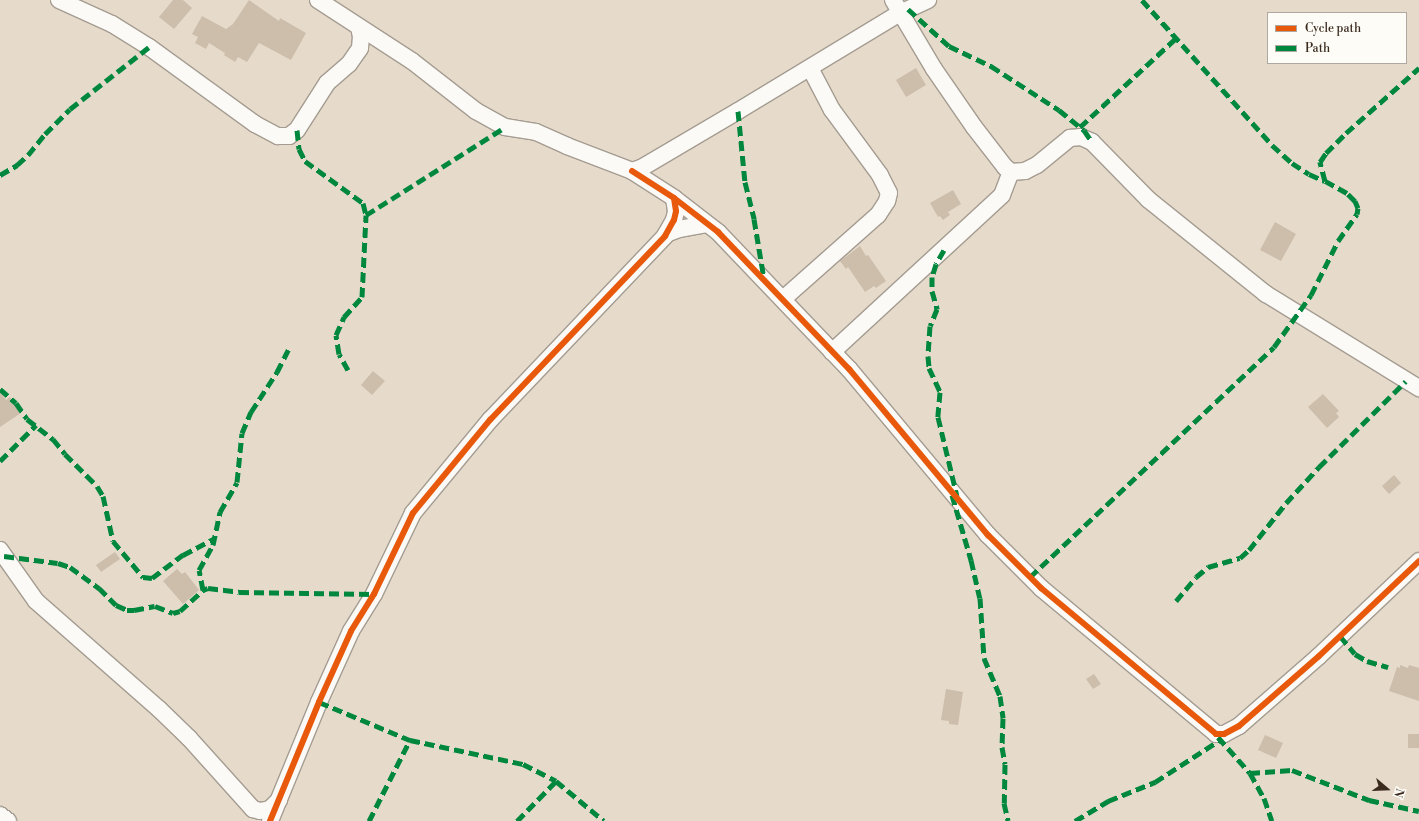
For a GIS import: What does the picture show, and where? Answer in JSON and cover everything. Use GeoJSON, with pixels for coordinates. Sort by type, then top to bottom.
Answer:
{"type":"FeatureCollection","features":[{"type":"Feature","properties":{"kind":"street"},"geometry":{"type":"LineString","coordinates":[[59,0],[112,24],[149,47],[255,124],[278,136],[290,136],[297,130],[328,83],[349,64],[360,48],[361,37],[359,27]]}},
{"type":"Feature","properties":{"kind":"street"},"geometry":{"type":"LineString","coordinates":[[318,0],[412,61],[476,111],[505,128],[536,132],[567,146],[632,171],[674,198],[718,232],[832,352],[949,486],[988,535],[1041,588],[1166,690],[1216,734],[1229,732],[1239,726],[1319,656],[1419,561]]}},
{"type":"Feature","properties":{"kind":"street"},"geometry":{"type":"LineString","coordinates":[[632,171],[643,167],[810,68],[896,7],[928,0]]}},
{"type":"Feature","properties":{"kind":"street"},"geometry":{"type":"LineString","coordinates":[[896,7],[934,69],[974,127],[1005,167],[1011,172],[1025,171],[1037,165],[1070,138],[1081,136],[1092,142],[1149,200],[1266,294],[1419,388]]}},
{"type":"Feature","properties":{"kind":"street"},"geometry":{"type":"LineString","coordinates":[[783,299],[878,215],[887,201],[889,193],[880,175],[832,110],[810,68]]}},
{"type":"Feature","properties":{"kind":"street"},"geometry":{"type":"LineString","coordinates":[[832,352],[1002,195],[1011,172]]}},
{"type":"Feature","properties":{"kind":"street"},"geometry":{"type":"LineString","coordinates":[[270,821],[319,702],[351,631],[376,589],[413,513],[490,420],[666,234],[674,220],[676,211],[674,198]]}},
{"type":"Feature","properties":{"kind":"street"},"geometry":{"type":"LineString","coordinates":[[666,234],[684,228],[707,224]]}},
{"type":"Feature","properties":{"kind":"street"},"geometry":{"type":"LineString","coordinates":[[0,550],[36,601],[159,709],[189,738],[253,809],[260,811],[270,809],[279,800]]}},
{"type":"Feature","properties":{"kind":"street"},"geometry":{"type":"LineString","coordinates":[[0,815],[8,821]]}},
{"type":"Feature","properties":{"kind":"building"},"geometry":{"type":"Polygon","coordinates":[[[173,0],[183,0],[192,8],[174,29],[159,17],[173,0]]]}},
{"type":"Feature","properties":{"kind":"building"},"geometry":{"type":"Polygon","coordinates":[[[249,0],[279,21],[280,18],[306,33],[291,60],[259,43],[247,62],[238,57],[235,62],[224,55],[225,53],[209,43],[206,49],[195,43],[198,37],[192,34],[202,16],[226,29],[233,24],[249,0]]]}},
{"type":"Feature","properties":{"kind":"building"},"geometry":{"type":"Polygon","coordinates":[[[916,68],[926,85],[906,97],[896,80],[916,68]]]}},
{"type":"Feature","properties":{"kind":"building"},"geometry":{"type":"Polygon","coordinates":[[[953,190],[961,204],[948,212],[950,215],[943,220],[940,216],[938,217],[930,203],[953,190]]]}},
{"type":"Feature","properties":{"kind":"building"},"geometry":{"type":"Polygon","coordinates":[[[1275,222],[1296,234],[1281,261],[1260,250],[1275,222]]]}},
{"type":"Feature","properties":{"kind":"building"},"geometry":{"type":"Polygon","coordinates":[[[860,246],[886,281],[876,288],[874,286],[865,292],[848,267],[846,269],[840,261],[860,246]]]}},
{"type":"Feature","properties":{"kind":"building"},"geometry":{"type":"Polygon","coordinates":[[[373,371],[385,381],[372,395],[361,385],[373,371]]]}},
{"type":"Feature","properties":{"kind":"building"},"geometry":{"type":"Polygon","coordinates":[[[0,391],[6,400],[10,397],[21,413],[0,427],[0,391]]]}},
{"type":"Feature","properties":{"kind":"building"},"geometry":{"type":"Polygon","coordinates":[[[1323,394],[1339,411],[1336,413],[1339,417],[1327,428],[1308,407],[1323,394]]]}},
{"type":"Feature","properties":{"kind":"building"},"geometry":{"type":"Polygon","coordinates":[[[1394,475],[1401,483],[1389,494],[1382,486],[1394,475]]]}},
{"type":"Feature","properties":{"kind":"building"},"geometry":{"type":"Polygon","coordinates":[[[115,552],[120,559],[101,572],[96,565],[115,552]]]}},
{"type":"Feature","properties":{"kind":"building"},"geometry":{"type":"Polygon","coordinates":[[[177,569],[182,574],[185,572],[199,590],[183,604],[163,581],[177,569]]]}},
{"type":"Feature","properties":{"kind":"building"},"geometry":{"type":"Polygon","coordinates":[[[1400,665],[1408,668],[1409,665],[1419,668],[1419,701],[1389,691],[1397,667],[1400,668],[1400,665]]]}},
{"type":"Feature","properties":{"kind":"building"},"geometry":{"type":"Polygon","coordinates":[[[1094,674],[1101,684],[1093,689],[1086,679],[1094,674]]]}},
{"type":"Feature","properties":{"kind":"building"},"geometry":{"type":"Polygon","coordinates":[[[946,689],[963,692],[958,725],[949,724],[949,721],[941,720],[946,689]]]}},
{"type":"Feature","properties":{"kind":"building"},"geometry":{"type":"Polygon","coordinates":[[[1408,734],[1419,734],[1419,748],[1408,748],[1408,734]]]}},
{"type":"Feature","properties":{"kind":"building"},"geometry":{"type":"Polygon","coordinates":[[[1265,735],[1283,743],[1276,758],[1258,750],[1265,735]]]}},
{"type":"Feature","properties":{"kind":"marked path"},"geometry":{"type":"LineString","coordinates":[[1142,0],[1272,145],[1292,163],[1309,174],[1325,181]]}},
{"type":"Feature","properties":{"kind":"marked path"},"geometry":{"type":"LineString","coordinates":[[908,9],[949,46],[991,66],[1059,110],[1084,130],[1092,142]]}},
{"type":"Feature","properties":{"kind":"marked path"},"geometry":{"type":"LineString","coordinates":[[1080,127],[1175,39]]}},
{"type":"Feature","properties":{"kind":"marked path"},"geometry":{"type":"LineString","coordinates":[[0,175],[17,165],[28,155],[45,134],[70,109],[149,47]]}},
{"type":"Feature","properties":{"kind":"marked path"},"geometry":{"type":"LineString","coordinates":[[1030,577],[1274,347],[1311,295],[1338,241],[1357,214],[1358,208],[1355,201],[1347,193],[1325,181],[1320,162],[1326,153],[1346,133],[1419,68]]}},
{"type":"Feature","properties":{"kind":"marked path"},"geometry":{"type":"LineString","coordinates":[[738,111],[745,182],[754,219],[764,279]]}},
{"type":"Feature","properties":{"kind":"marked path"},"geometry":{"type":"LineString","coordinates":[[348,370],[339,354],[336,335],[344,317],[362,297],[366,215],[505,127]]}},
{"type":"Feature","properties":{"kind":"marked path"},"geometry":{"type":"LineString","coordinates":[[297,130],[299,149],[305,161],[363,203],[366,215]]}},
{"type":"Feature","properties":{"kind":"marked path"},"geometry":{"type":"LineString","coordinates":[[944,250],[936,264],[932,277],[932,291],[937,309],[930,326],[928,356],[929,368],[940,392],[938,417],[957,496]]}},
{"type":"Feature","properties":{"kind":"marked path"},"geometry":{"type":"LineString","coordinates":[[203,590],[199,570],[213,545],[220,512],[237,482],[242,433],[251,412],[277,372],[288,350]]}},
{"type":"Feature","properties":{"kind":"marked path"},"geometry":{"type":"LineString","coordinates":[[1176,601],[1196,577],[1208,567],[1240,558],[1249,550],[1286,503],[1319,467],[1406,381]]}},
{"type":"Feature","properties":{"kind":"marked path"},"geometry":{"type":"LineString","coordinates":[[0,389],[16,403],[27,419],[53,439],[65,454],[97,486],[103,496],[113,541],[143,577],[152,578],[183,555],[215,538]]}},
{"type":"Feature","properties":{"kind":"marked path"},"geometry":{"type":"LineString","coordinates":[[0,461],[36,425]]}},
{"type":"Feature","properties":{"kind":"marked path"},"geometry":{"type":"LineString","coordinates":[[952,495],[971,560],[980,598],[984,658],[1000,696],[1003,718],[1002,747],[1005,764],[1004,803],[1008,821]]}},
{"type":"Feature","properties":{"kind":"marked path"},"geometry":{"type":"LineString","coordinates":[[4,556],[58,563],[70,567],[99,588],[116,605],[127,610],[155,606],[173,613],[180,611],[203,590],[208,588],[239,592],[374,594]]}},
{"type":"Feature","properties":{"kind":"marked path"},"geometry":{"type":"LineString","coordinates":[[1340,636],[1355,654],[1367,661],[1388,667]]}},
{"type":"Feature","properties":{"kind":"marked path"},"geometry":{"type":"LineString","coordinates":[[319,702],[410,740],[523,764],[556,781],[604,821]]}},
{"type":"Feature","properties":{"kind":"marked path"},"geometry":{"type":"LineString","coordinates":[[1218,737],[1250,773],[1264,798],[1272,821]]}},
{"type":"Feature","properties":{"kind":"marked path"},"geometry":{"type":"LineString","coordinates":[[369,821],[410,740]]}},
{"type":"Feature","properties":{"kind":"marked path"},"geometry":{"type":"LineString","coordinates":[[1075,821],[1108,801],[1155,782],[1220,740]]}},
{"type":"Feature","properties":{"kind":"marked path"},"geometry":{"type":"LineString","coordinates":[[1250,773],[1292,770],[1369,800],[1419,811]]}},
{"type":"Feature","properties":{"kind":"marked path"},"geometry":{"type":"LineString","coordinates":[[517,821],[556,781]]}},
{"type":"Feature","properties":{"kind":"cycle path"},"geometry":{"type":"LineString","coordinates":[[632,171],[674,198],[718,232],[849,369],[988,535],[1041,588],[1216,734],[1224,734],[1239,726],[1319,656],[1419,561]]}},
{"type":"Feature","properties":{"kind":"cycle path"},"geometry":{"type":"LineString","coordinates":[[270,821],[319,702],[351,631],[374,594],[413,513],[490,420],[665,236],[674,220],[676,211],[674,198]]}}]}
